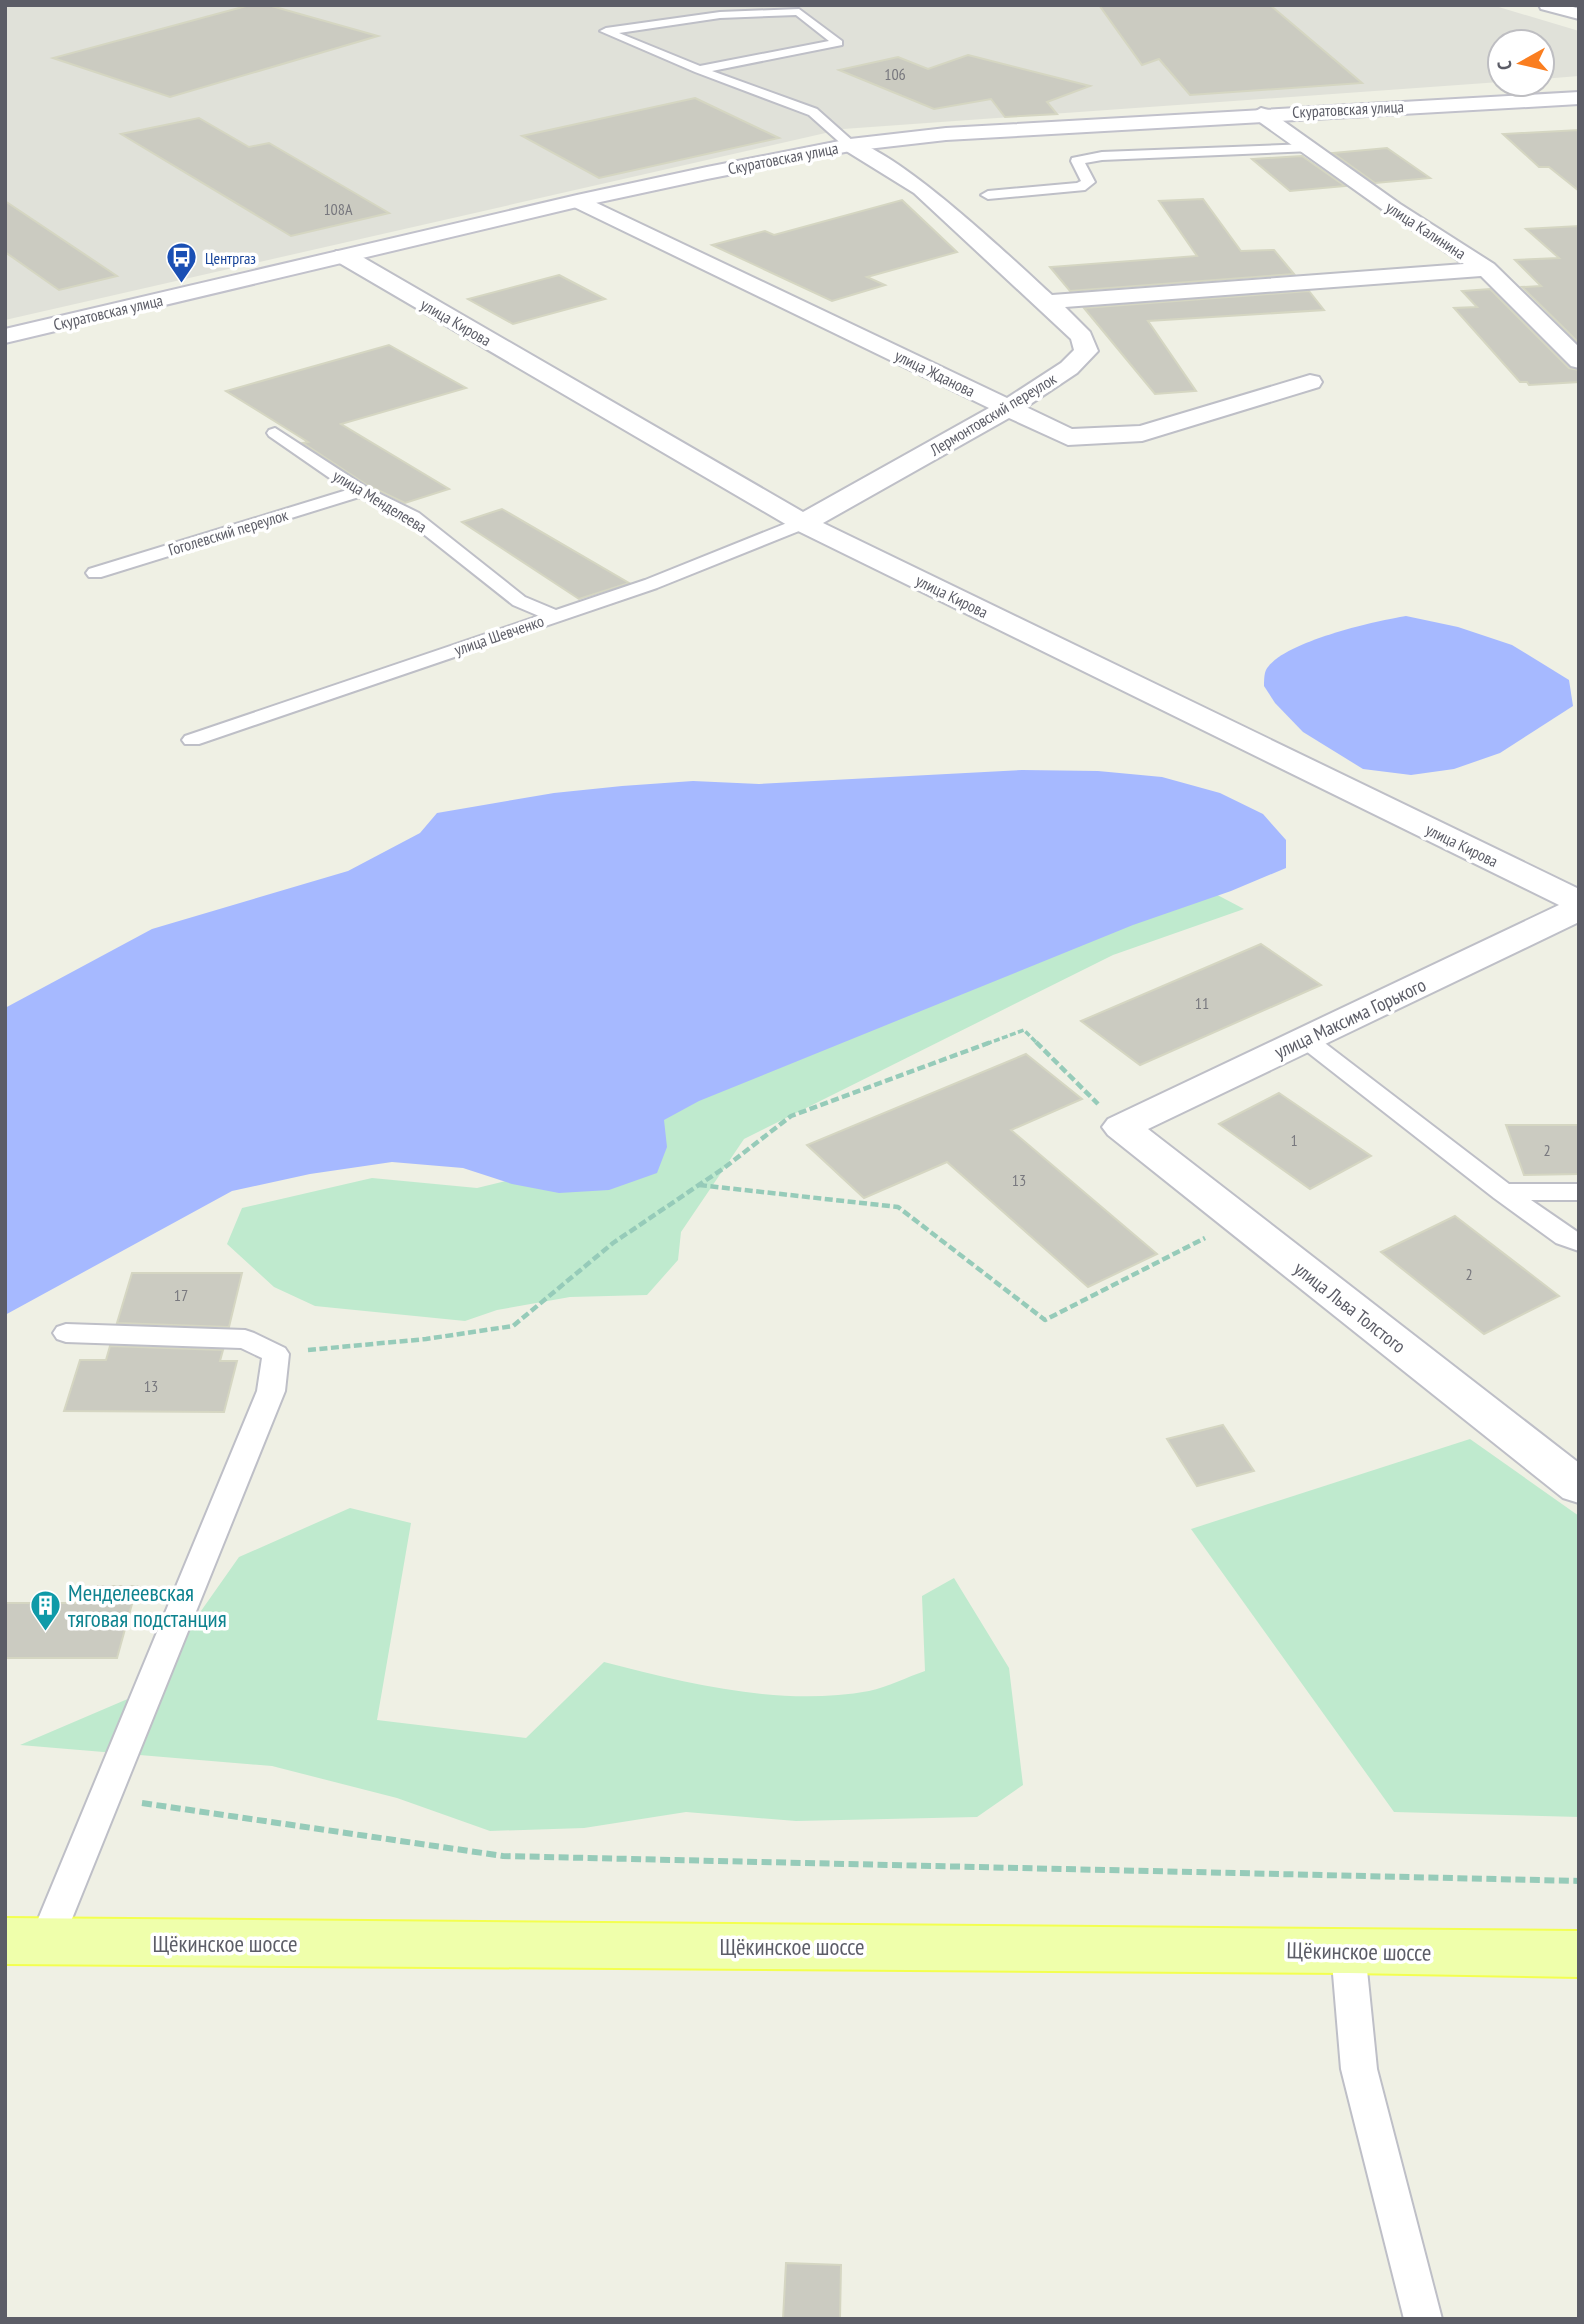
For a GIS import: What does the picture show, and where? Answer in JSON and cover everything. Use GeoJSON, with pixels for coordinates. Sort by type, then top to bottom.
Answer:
{"type":"FeatureCollection","features":[{"type":"Feature","properties":{"kind":"main road","name":"Щёкинское шоссе"},"geometry":{"type":"LineString","coordinates":[[26,1941],[1579,1954]]}},
{"type":"Feature","properties":{"kind":"street"},"geometry":{"type":"LineString","coordinates":[[1547,5],[1579,14]]}},
{"type":"Feature","properties":{"kind":"street","name":"Скуратовская улица"},"geometry":{"type":"LineString","coordinates":[[5,336],[577,201],[850,145],[946,134],[1579,97]]}},
{"type":"Feature","properties":{"kind":"street","name":"улица Калинина"},"geometry":{"type":"LineString","coordinates":[[1261,114],[1392,208],[1486,269],[1579,361]]}},
{"type":"Feature","properties":{"kind":"street","name":"Лермонтовский переулок"},"geometry":{"type":"LineString","coordinates":[[803,523],[1008,408],[1069,368],[1086,351],[1082,337],[921,189],[850,145]]}},
{"type":"Feature","properties":{"kind":"street","name":"улица Жданова"},"geometry":{"type":"LineString","coordinates":[[577,201],[1068,437],[1142,433],[1310,382]]}},
{"type":"Feature","properties":{"kind":"street","name":"улица Кирова"},"geometry":{"type":"LineString","coordinates":[[344,256],[803,523],[1579,902]]}},
{"type":"Feature","properties":{"kind":"street"},"geometry":{"type":"LineString","coordinates":[[1046,302],[1486,269]]}},
{"type":"Feature","properties":{"kind":"street","name":"улица Максима Горького"},"geometry":{"type":"LineString","coordinates":[[1121,1127],[1579,909]]}},
{"type":"Feature","properties":{"kind":"street","name":"улица Льва Толстого"},"geometry":{"type":"LineString","coordinates":[[1121,1127],[1579,1486]]}},
{"type":"Feature","properties":{"kind":"lane"},"geometry":{"type":"LineString","coordinates":[[699,70],[838,43],[799,12],[720,15],[606,31],[699,70],[813,112],[850,145]]}},
{"type":"Feature","properties":{"kind":"lane"},"geometry":{"type":"LineString","coordinates":[[988,195],[1080,187],[1088,182],[1077,161],[1102,156],[1308,148]]}},
{"type":"Feature","properties":{"kind":"lane","name":"улица Менделеева"},"geometry":{"type":"LineString","coordinates":[[275,433],[360,491],[413,517],[519,601],[554,616]]}},
{"type":"Feature","properties":{"kind":"lane","name":"Гоголевский переулок"},"geometry":{"type":"LineString","coordinates":[[95,573],[360,491]]}},
{"type":"Feature","properties":{"kind":"lane","name":"улица Шевченко"},"geometry":{"type":"LineString","coordinates":[[192,740],[651,584],[803,523]]}},
{"type":"Feature","properties":{"kind":"lane"},"geometry":{"type":"LineString","coordinates":[[1305,1039],[1503,1192],[1565,1237],[1579,1243]]}},
{"type":"Feature","properties":{"kind":"lane"},"geometry":{"type":"LineString","coordinates":[[1503,1192],[1579,1192]]}},
{"type":"Feature","properties":{"kind":"lane"},"geometry":{"type":"LineString","coordinates":[[26,1941],[105,1798],[271,1391],[276,1354],[245,1339],[66,1333]]}},
{"type":"Feature","properties":{"kind":"lane"},"geometry":{"type":"LineString","coordinates":[[1348,1950],[1359,2069],[1423,2319]]}},
{"type":"Feature","properties":{"kind":"path"},"geometry":{"type":"LineString","coordinates":[[276,1354],[426,1339],[513,1326],[613,1243],[699,1185],[791,1116],[1024,1030],[1121,1127]]}},
{"type":"Feature","properties":{"kind":"path"},"geometry":{"type":"LineString","coordinates":[[699,1185],[898,1207],[1045,1320],[1240,1220]]}},
{"type":"Feature","properties":{"kind":"path"},"geometry":{"type":"LineString","coordinates":[[105,1798],[503,1856],[1579,1881]]}},
{"type":"Feature","properties":{"kind":"shaded area"},"geometry":{"type":"Polygon","coordinates":[[[5,5],[1492,5],[1579,31],[1579,76],[1556,78],[1556,28],[1486,28],[1486,83],[843,129],[5,320],[5,5]]]}},
{"type":"Feature","properties":{"kind":"green space"},"geometry":{"type":"Polygon","coordinates":[[[1204,888],[1244,909],[1113,955],[744,1139],[681,1232],[678,1260],[647,1295],[570,1297],[497,1310],[465,1321],[315,1306],[274,1287],[227,1244],[242,1208],[372,1178],[477,1188],[544,1172],[587,1125],[1204,888]]]}},
{"type":"Feature","properties":{"kind":"green space"},"geometry":{"type":"Polygon","coordinates":[[[1470,1439],[1579,1516],[1579,1817],[1394,1812],[1191,1529],[1470,1439]]]}},
{"type":"Feature","properties":{"kind":"green space"},"geometry":{"type":"Polygon","coordinates":[[[350,1508],[411,1523],[377,1720],[526,1738],[604,1662],[702,1685],[769,1695],[836,1695],[869,1691],[925,1671],[922,1596],[954,1578],[1009,1668],[1023,1785],[977,1817],[796,1821],[686,1812],[584,1828],[490,1831],[397,1798],[272,1766],[20,1745],[144,1692],[239,1557],[350,1508]]]}},
{"type":"Feature","properties":{"kind":"water"},"geometry":{"type":"Polygon","coordinates":[[[1406,616],[1458,627],[1512,645],[1569,680],[1573,706],[1500,753],[1454,769],[1411,775],[1363,769],[1303,732],[1275,703],[1264,686],[1266,670],[1290,650],[1330,634],[1406,616]]]}},
{"type":"Feature","properties":{"kind":"water"},"geometry":{"type":"Polygon","coordinates":[[[1022,770],[1098,771],[1162,777],[1220,793],[1263,814],[1286,840],[1286,868],[1231,891],[1133,925],[699,1101],[664,1120],[667,1147],[657,1173],[609,1190],[559,1193],[512,1184],[463,1168],[392,1162],[310,1174],[232,1191],[5,1315],[5,1008],[152,929],[348,871],[420,833],[437,813],[554,793],[622,786],[693,781],[759,784],[1022,770]]]}},
{"type":"Feature","properties":{"kind":"building"},"geometry":{"type":"Polygon","coordinates":[[[250,5],[268,5],[378,36],[170,97],[53,58],[250,5]]]}},
{"type":"Feature","properties":{"kind":"building"},"geometry":{"type":"Polygon","coordinates":[[[1099,5],[1270,5],[1362,83],[1190,95],[1159,59],[1142,65],[1099,5]]]}},
{"type":"Feature","properties":{"kind":"building"},"geometry":{"type":"Polygon","coordinates":[[[968,55],[1090,86],[1047,102],[1057,114],[1005,117],[991,99],[934,109],[839,70],[898,57],[928,69],[968,55]]]}},
{"type":"Feature","properties":{"kind":"building"},"geometry":{"type":"Polygon","coordinates":[[[695,98],[779,138],[599,178],[522,136],[695,98]]]}},
{"type":"Feature","properties":{"kind":"building"},"geometry":{"type":"Polygon","coordinates":[[[199,118],[249,147],[269,143],[389,213],[291,236],[121,134],[199,118]]]}},
{"type":"Feature","properties":{"kind":"building"},"geometry":{"type":"Polygon","coordinates":[[[1579,130],[1579,191],[1549,167],[1539,167],[1503,134],[1579,130]]]}},
{"type":"Feature","properties":{"kind":"building"},"geometry":{"type":"Polygon","coordinates":[[[1387,148],[1430,178],[1375,183],[1333,153],[1387,148]]]}},
{"type":"Feature","properties":{"kind":"building"},"geometry":{"type":"Polygon","coordinates":[[[1302,156],[1345,186],[1290,191],[1252,159],[1302,156]]]}},
{"type":"Feature","properties":{"kind":"building"},"geometry":{"type":"Polygon","coordinates":[[[1203,199],[1241,251],[1274,250],[1294,274],[1070,291],[1050,267],[1197,256],[1159,201],[1203,199]]]}},
{"type":"Feature","properties":{"kind":"building"},"geometry":{"type":"Polygon","coordinates":[[[902,200],[957,252],[867,277],[885,285],[832,301],[712,245],[765,231],[774,235],[902,200]]]}},
{"type":"Feature","properties":{"kind":"building"},"geometry":{"type":"Polygon","coordinates":[[[5,201],[117,276],[59,290],[5,252],[5,201]]]}},
{"type":"Feature","properties":{"kind":"building"},"geometry":{"type":"Polygon","coordinates":[[[1579,226],[1579,343],[1522,287],[1541,286],[1515,260],[1559,258],[1526,229],[1579,226]]]}},
{"type":"Feature","properties":{"kind":"building"},"geometry":{"type":"Polygon","coordinates":[[[559,275],[605,299],[513,324],[468,299],[559,275]]]}},
{"type":"Feature","properties":{"kind":"building"},"geometry":{"type":"Polygon","coordinates":[[[1490,289],[1569,368],[1579,370],[1579,382],[1529,385],[1527,382],[1520,382],[1454,308],[1477,307],[1462,291],[1490,289]]]}},
{"type":"Feature","properties":{"kind":"building"},"geometry":{"type":"Polygon","coordinates":[[[1309,291],[1324,310],[1148,321],[1196,391],[1155,394],[1084,308],[1309,291]]]}},
{"type":"Feature","properties":{"kind":"building"},"geometry":{"type":"Polygon","coordinates":[[[389,345],[466,388],[341,424],[449,489],[405,503],[367,485],[303,443],[308,442],[226,391],[389,345]]]}},
{"type":"Feature","properties":{"kind":"building"},"geometry":{"type":"Polygon","coordinates":[[[502,509],[629,583],[579,599],[462,522],[502,509]]]}},
{"type":"Feature","properties":{"kind":"building"},"geometry":{"type":"Polygon","coordinates":[[[1261,944],[1321,985],[1140,1065],[1081,1021],[1261,944]]]}},
{"type":"Feature","properties":{"kind":"building"},"geometry":{"type":"Polygon","coordinates":[[[1026,1054],[1082,1099],[1011,1130],[1157,1254],[1088,1287],[947,1162],[864,1198],[807,1145],[1026,1054]]]}},
{"type":"Feature","properties":{"kind":"building"},"geometry":{"type":"Polygon","coordinates":[[[1279,1093],[1371,1156],[1310,1189],[1219,1124],[1279,1093]]]}},
{"type":"Feature","properties":{"kind":"building"},"geometry":{"type":"Polygon","coordinates":[[[1506,1125],[1579,1125],[1579,1174],[1524,1175],[1506,1125]]]}},
{"type":"Feature","properties":{"kind":"building"},"geometry":{"type":"Polygon","coordinates":[[[1455,1216],[1559,1296],[1484,1334],[1381,1252],[1455,1216]]]}},
{"type":"Feature","properties":{"kind":"building"},"geometry":{"type":"Polygon","coordinates":[[[132,1273],[242,1273],[229,1327],[117,1323],[132,1273]]]}},
{"type":"Feature","properties":{"kind":"building"},"geometry":{"type":"Polygon","coordinates":[[[110,1346],[223,1350],[220,1361],[237,1361],[224,1412],[64,1411],[80,1360],[106,1360],[110,1346]]]}},
{"type":"Feature","properties":{"kind":"building"},"geometry":{"type":"Polygon","coordinates":[[[1223,1425],[1254,1471],[1197,1486],[1167,1439],[1223,1425]]]}},
{"type":"Feature","properties":{"kind":"building","name":"Менделеевская тяговая подстанция"},"geometry":{"type":"Polygon","coordinates":[[[98,1586],[137,1586],[117,1658],[5,1658],[5,1603],[93,1603],[98,1586]]]}},
{"type":"Feature","properties":{"kind":"building"},"geometry":{"type":"Polygon","coordinates":[[[786,2263],[841,2265],[840,2319],[783,2319],[786,2263]]]}},
{"type":"Feature","properties":{"kind":"place","name":"Центргаз"},"geometry":{"type":"Point","coordinates":[182,285]}},
{"type":"Feature","properties":{"kind":"place","name":"Менделеевская тяговая подстанция"},"geometry":{"type":"Point","coordinates":[45,1632]}}]}
